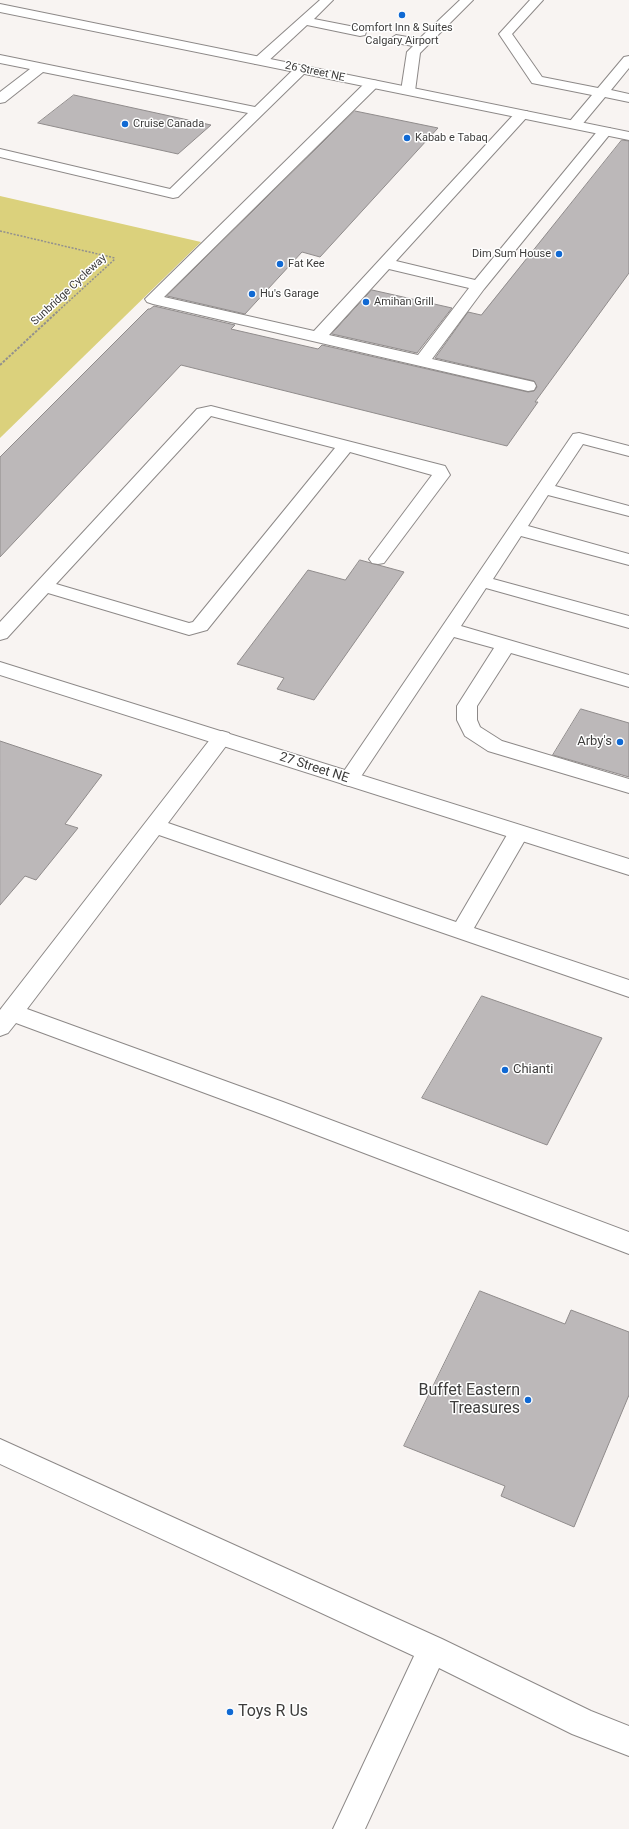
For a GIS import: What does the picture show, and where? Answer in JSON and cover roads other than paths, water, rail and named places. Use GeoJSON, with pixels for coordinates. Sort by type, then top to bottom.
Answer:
{"type":"FeatureCollection","features":[{"type":"Feature","properties":{"kind":"street"},"geometry":{"type":"LineString","coordinates":[[260,61],[327,0]]}},
{"type":"Feature","properties":{"kind":"street"},"geometry":{"type":"LineString","coordinates":[[408,91],[414,52],[467,0]]}},
{"type":"Feature","properties":{"kind":"street"},"geometry":{"type":"LineString","coordinates":[[537,0],[505,34],[537,80],[629,98]]}},
{"type":"Feature","properties":{"kind":"street","name":"26 Street NE"},"geometry":{"type":"LineString","coordinates":[[0,8],[629,136]]}},
{"type":"Feature","properties":{"kind":"street"},"geometry":{"type":"LineString","coordinates":[[304,21],[360,32]]}},
{"type":"Feature","properties":{"kind":"street"},"geometry":{"type":"LineString","coordinates":[[396,39],[423,44]]}},
{"type":"Feature","properties":{"kind":"street"},"geometry":{"type":"LineString","coordinates":[[0,59],[256,112]]}},
{"type":"Feature","properties":{"kind":"street"},"geometry":{"type":"LineString","coordinates":[[575,124],[629,60]]}},
{"type":"Feature","properties":{"kind":"street"},"geometry":{"type":"LineString","coordinates":[[0,99],[40,68]]}},
{"type":"Feature","properties":{"kind":"street"},"geometry":{"type":"LineString","coordinates":[[0,153],[173,194],[302,69]]}},
{"type":"Feature","properties":{"kind":"street"},"geometry":{"type":"LineString","coordinates":[[372,84],[153,299],[528,386]]}},
{"type":"Feature","properties":{"kind":"street"},"geometry":{"type":"LineString","coordinates":[[318,337],[522,114]]}},
{"type":"Feature","properties":{"kind":"street"},"geometry":{"type":"LineString","coordinates":[[422,361],[479,286],[604,131]]}},
{"type":"Feature","properties":{"kind":"street"},"geometry":{"type":"LineString","coordinates":[[386,264],[479,286]]}},
{"type":"Feature","properties":{"kind":"street"},"geometry":{"type":"LineString","coordinates":[[0,634],[204,413],[211,411],[438,470],[441,475],[378,559]]}},
{"type":"Feature","properties":{"kind":"street"},"geometry":{"type":"LineString","coordinates":[[349,779],[579,438],[629,451]]}},
{"type":"Feature","properties":{"kind":"street"},"geometry":{"type":"LineString","coordinates":[[44,586],[189,629],[200,626],[346,446]]}},
{"type":"Feature","properties":{"kind":"street"},"geometry":{"type":"LineString","coordinates":[[544,490],[629,511]]}},
{"type":"Feature","properties":{"kind":"street"},"geometry":{"type":"LineString","coordinates":[[517,529],[629,560]]}},
{"type":"Feature","properties":{"kind":"street"},"geometry":{"type":"LineString","coordinates":[[482,581],[629,622]]}},
{"type":"Feature","properties":{"kind":"street"},"geometry":{"type":"LineString","coordinates":[[449,629],[629,680]]}},
{"type":"Feature","properties":{"kind":"street"},"geometry":{"type":"LineString","coordinates":[[506,645],[467,706],[467,720],[472,731],[495,746],[629,786]]}},
{"type":"Feature","properties":{"kind":"street","name":"27 Street NE"},"geometry":{"type":"LineString","coordinates":[[0,668],[629,867]]}},
{"type":"Feature","properties":{"kind":"street"},"geometry":{"type":"LineString","coordinates":[[222,738],[6,1019],[275,1109],[628,1242]]}},
{"type":"Feature","properties":{"kind":"street"},"geometry":{"type":"LineString","coordinates":[[154,826],[629,989]]}},
{"type":"Feature","properties":{"kind":"street"},"geometry":{"type":"LineString","coordinates":[[461,932],[518,833]]}},
{"type":"Feature","properties":{"kind":"street"},"geometry":{"type":"LineString","coordinates":[[0,1451],[432,1649],[583,1722],[629,1742]]}},
{"type":"Feature","properties":{"kind":"street"},"geometry":{"type":"LineString","coordinates":[[349,1829],[432,1649]]}},
{"type":"Feature","properties":{"kind":"place","name":"Comfort Inn & Suites Calgary Airport"},"geometry":{"type":"Point","coordinates":[402,15]}},
{"type":"Feature","properties":{"kind":"place","name":"Cruise Canada"},"geometry":{"type":"Point","coordinates":[125,124]}},
{"type":"Feature","properties":{"kind":"place","name":"Kabab e Tabaq"},"geometry":{"type":"Point","coordinates":[407,138]}},
{"type":"Feature","properties":{"kind":"place","name":"Dim Sum House"},"geometry":{"type":"Point","coordinates":[559,254]}},
{"type":"Feature","properties":{"kind":"place","name":"Fat Kee"},"geometry":{"type":"Point","coordinates":[280,264]}},
{"type":"Feature","properties":{"kind":"place","name":"Hu's Garage"},"geometry":{"type":"Point","coordinates":[252,294]}},
{"type":"Feature","properties":{"kind":"place","name":"Amihan Grill"},"geometry":{"type":"Point","coordinates":[366,302]}},
{"type":"Feature","properties":{"kind":"place","name":"Arby's"},"geometry":{"type":"Point","coordinates":[620,742]}},
{"type":"Feature","properties":{"kind":"place","name":"Chianti"},"geometry":{"type":"Point","coordinates":[505,1070]}},
{"type":"Feature","properties":{"kind":"place","name":"Buffet Eastern Treasures"},"geometry":{"type":"Point","coordinates":[528,1400]}},
{"type":"Feature","properties":{"kind":"place","name":"Toys R Us"},"geometry":{"type":"Point","coordinates":[230,1712]}}]}
